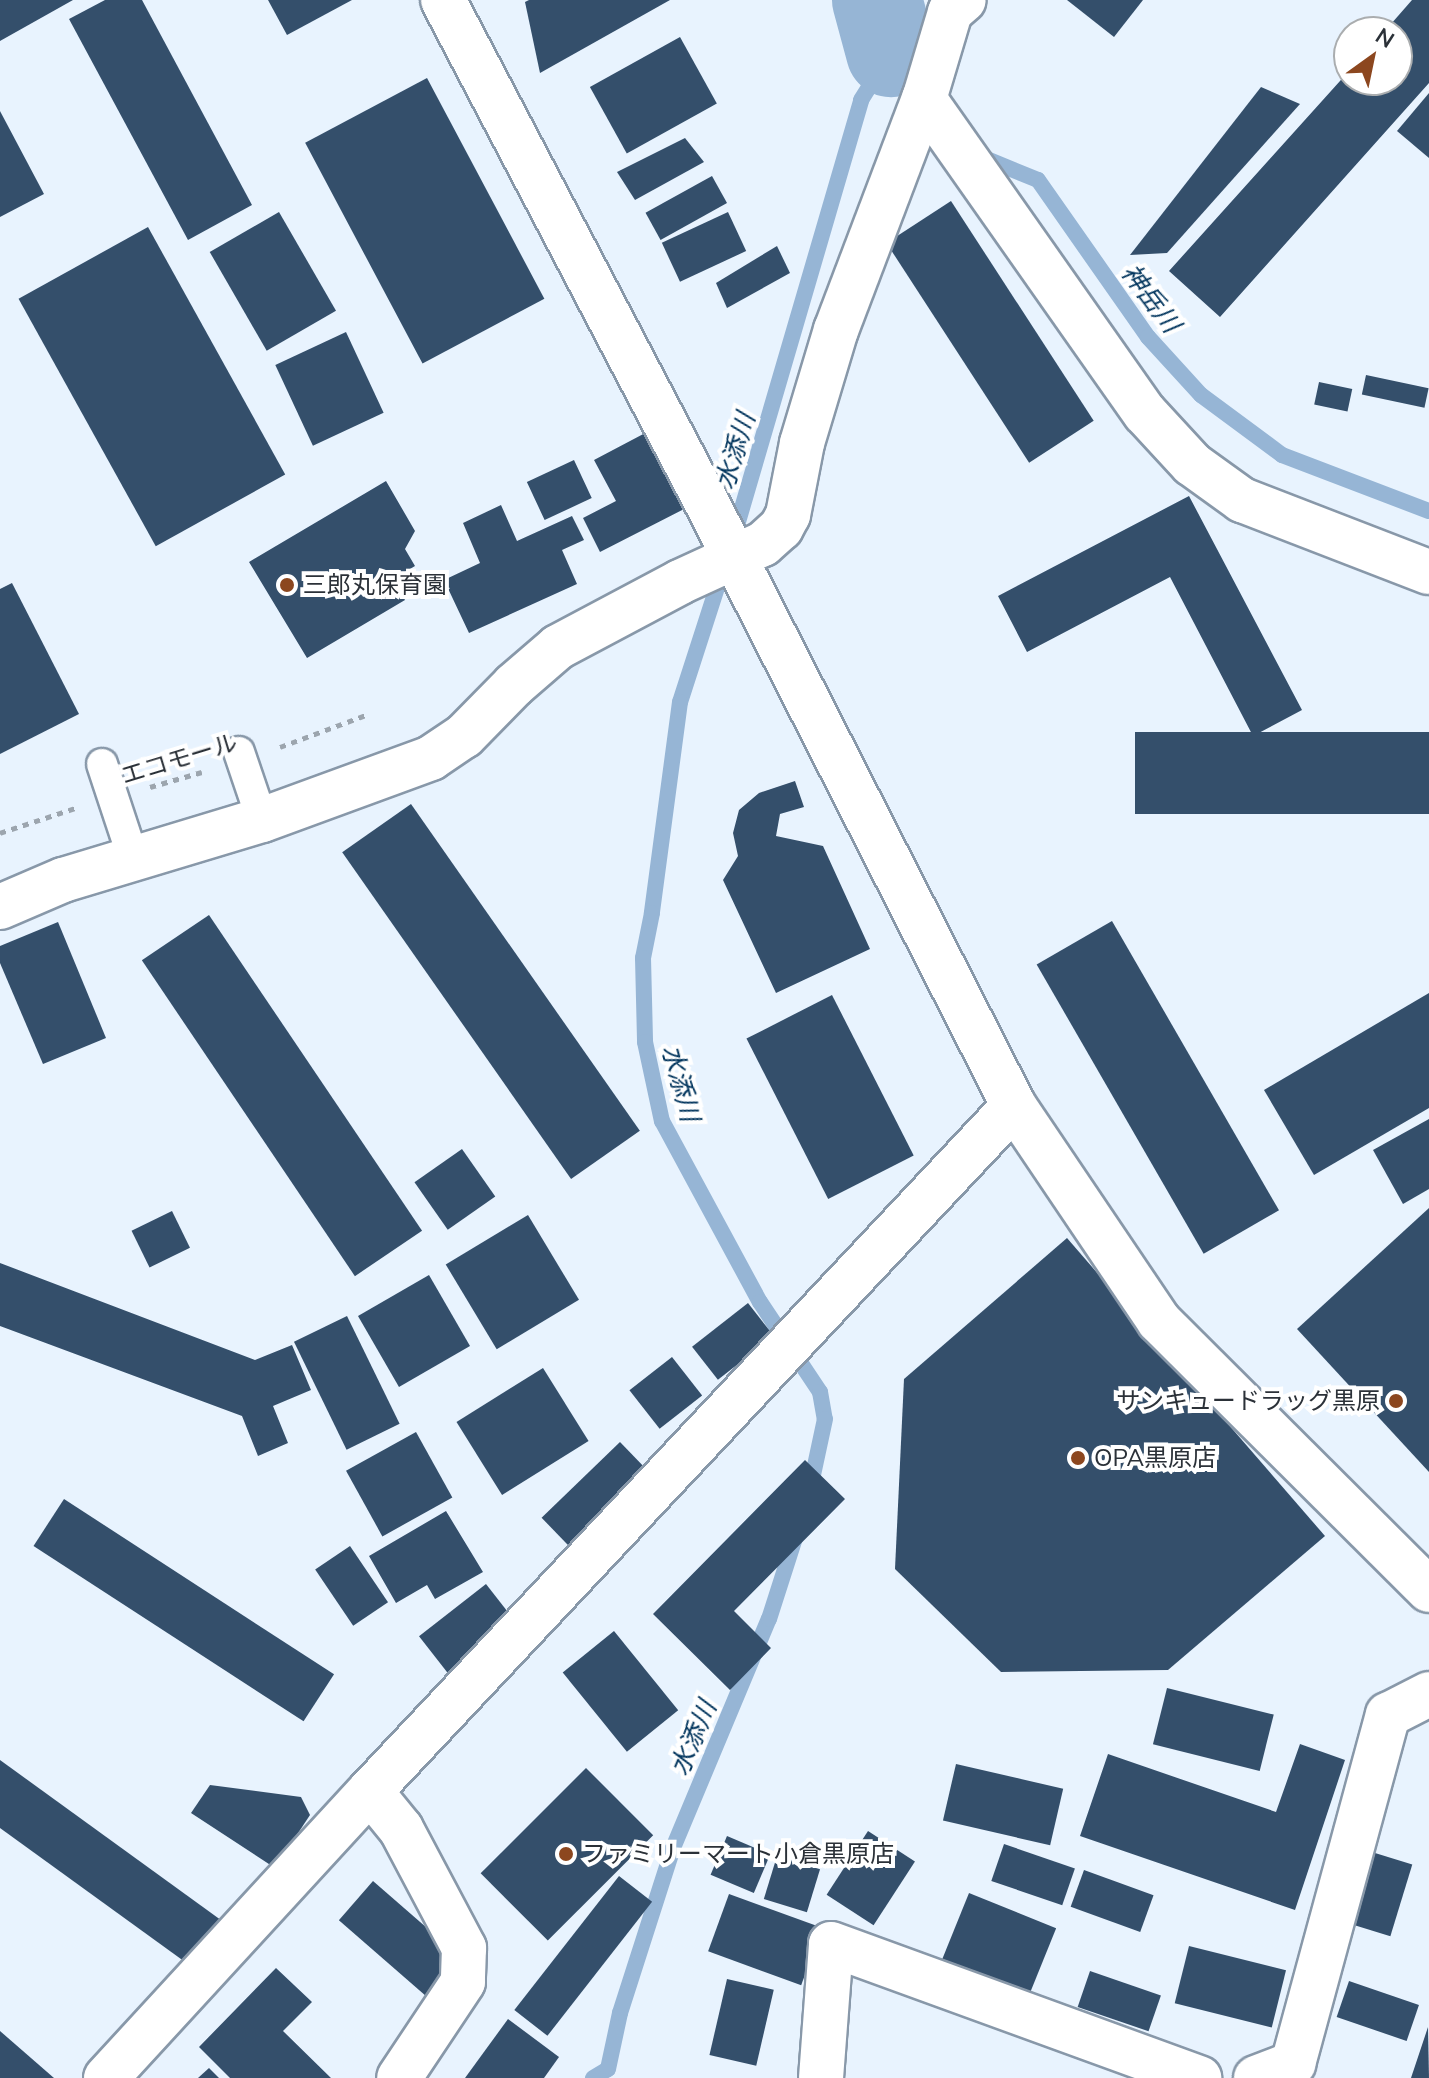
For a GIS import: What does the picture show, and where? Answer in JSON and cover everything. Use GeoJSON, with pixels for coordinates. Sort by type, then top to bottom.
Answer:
{"type":"FeatureCollection","features":[{"type":"Feature","properties":{"kind":"street"},"geometry":{"type":"LineString","coordinates":[[443,0],[709,507],[748,562],[1014,1106],[1159,1321],[1429,1590]]}},
{"type":"Feature","properties":{"kind":"street"},"geometry":{"type":"LineString","coordinates":[[0,907],[63,880],[262,820],[431,758],[464,736],[558,647],[680,582],[748,562],[781,528],[788,515],[802,443],[836,330],[925,98],[949,14]]}},
{"type":"Feature","properties":{"kind":"street"},"geometry":{"type":"LineString","coordinates":[[925,98],[1145,413],[1192,464],[1242,500],[1429,572]]}},
{"type":"Feature","properties":{"kind":"street"},"geometry":{"type":"LineString","coordinates":[[106,2078],[370,1791],[1014,1106]]}},
{"type":"Feature","properties":{"kind":"street"},"geometry":{"type":"LineString","coordinates":[[1256,2078],[1293,2064],[1388,1715],[1429,1694]]}},
{"type":"Feature","properties":{"kind":"street"},"geometry":{"type":"LineString","coordinates":[[370,1791],[401,1829],[464,1948],[463,1982],[399,2078]]}},
{"type":"Feature","properties":{"kind":"street"},"geometry":{"type":"LineString","coordinates":[[821,2078],[831,1944],[1199,2078]]}},
{"type":"Feature","properties":{"kind":"lane"},"geometry":{"type":"LineString","coordinates":[[240,756],[262,820]]}},
{"type":"Feature","properties":{"kind":"lane"},"geometry":{"type":"LineString","coordinates":[[102,764],[134,861]]}},
{"type":"Feature","properties":{"kind":"path","name":"エコモール"},"geometry":{"type":"LineString","coordinates":[[0,833],[366,715]]}},
{"type":"Feature","properties":{"kind":"building"},"geometry":{"type":"Polygon","coordinates":[[[0,0],[73,0],[0,41],[0,0]]]}},
{"type":"Feature","properties":{"kind":"building"},"geometry":{"type":"Polygon","coordinates":[[[105,0],[142,0],[252,205],[188,240],[69,19],[105,0]]]}},
{"type":"Feature","properties":{"kind":"building"},"geometry":{"type":"Polygon","coordinates":[[[268,0],[352,0],[287,35],[268,0]]]}},
{"type":"Feature","properties":{"kind":"building"},"geometry":{"type":"Polygon","coordinates":[[[670,0],[540,73],[525,2],[670,0]]]}},
{"type":"Feature","properties":{"kind":"building"},"geometry":{"type":"Polygon","coordinates":[[[1067,0],[1143,0],[1114,37],[1067,0]]]}},
{"type":"Feature","properties":{"kind":"building"},"geometry":{"type":"Polygon","coordinates":[[[1412,0],[1429,0],[1429,83],[1220,317],[1169,271],[1333,89],[1333,96],[1413,96],[1413,16],[1398,16],[1412,0]]]}},
{"type":"Feature","properties":{"kind":"building"},"geometry":{"type":"Polygon","coordinates":[[[680,37],[717,103],[627,153],[590,87],[680,37]]]}},
{"type":"Feature","properties":{"kind":"building"},"geometry":{"type":"Polygon","coordinates":[[[427,78],[544,299],[423,364],[305,143],[427,78]]]}},
{"type":"Feature","properties":{"kind":"building"},"geometry":{"type":"Polygon","coordinates":[[[1261,87],[1300,104],[1167,253],[1130,255],[1261,87]]]}},
{"type":"Feature","properties":{"kind":"building"},"geometry":{"type":"Polygon","coordinates":[[[1429,93],[1429,158],[1397,131],[1429,93]]]}},
{"type":"Feature","properties":{"kind":"building"},"geometry":{"type":"Polygon","coordinates":[[[0,111],[44,194],[0,217],[0,111]]]}},
{"type":"Feature","properties":{"kind":"building"},"geometry":{"type":"Polygon","coordinates":[[[685,138],[704,162],[635,200],[617,172],[685,138]]]}},
{"type":"Feature","properties":{"kind":"building"},"geometry":{"type":"Polygon","coordinates":[[[712,176],[727,203],[661,240],[646,213],[712,176]]]}},
{"type":"Feature","properties":{"kind":"building"},"geometry":{"type":"Polygon","coordinates":[[[951,201],[1094,421],[1029,463],[886,243],[951,201]]]}},
{"type":"Feature","properties":{"kind":"building"},"geometry":{"type":"Polygon","coordinates":[[[279,212],[336,311],[267,351],[210,252],[279,212]]]}},
{"type":"Feature","properties":{"kind":"building"},"geometry":{"type":"Polygon","coordinates":[[[728,212],[746,251],[680,282],[662,243],[728,212]]]}},
{"type":"Feature","properties":{"kind":"building"},"geometry":{"type":"Polygon","coordinates":[[[148,227],[285,475],[156,546],[19,299],[148,227]]]}},
{"type":"Feature","properties":{"kind":"building"},"geometry":{"type":"Polygon","coordinates":[[[777,246],[790,273],[727,308],[716,283],[777,246]]]}},
{"type":"Feature","properties":{"kind":"building"},"geometry":{"type":"Polygon","coordinates":[[[346,332],[384,413],[313,446],[275,365],[346,332]]]}},
{"type":"Feature","properties":{"kind":"building"},"geometry":{"type":"Polygon","coordinates":[[[1366,375],[1429,388],[1424,408],[1362,395],[1366,375]]]}},
{"type":"Feature","properties":{"kind":"building"},"geometry":{"type":"Polygon","coordinates":[[[1319,382],[1352,389],[1347,412],[1314,404],[1319,382]]]}},
{"type":"Feature","properties":{"kind":"building"},"geometry":{"type":"Polygon","coordinates":[[[649,431],[688,507],[600,552],[583,518],[616,501],[594,460],[649,431]]]}},
{"type":"Feature","properties":{"kind":"building"},"geometry":{"type":"Polygon","coordinates":[[[574,460],[592,498],[545,520],[527,482],[574,460]]]}},
{"type":"Feature","properties":{"kind":"building"},"geometry":{"type":"Polygon","coordinates":[[[386,481],[415,531],[405,549],[415,566],[393,579],[405,600],[307,658],[249,562],[386,481]]]}},
{"type":"Feature","properties":{"kind":"building"},"geometry":{"type":"Polygon","coordinates":[[[1189,496],[1302,710],[1253,736],[1170,577],[1027,652],[998,596],[1189,496]]]}},
{"type":"Feature","properties":{"kind":"building"},"geometry":{"type":"Polygon","coordinates":[[[501,505],[517,541],[572,516],[584,540],[562,550],[577,584],[469,633],[444,580],[480,563],[463,523],[501,505]]]}},
{"type":"Feature","properties":{"kind":"building"},"geometry":{"type":"Polygon","coordinates":[[[12,583],[79,714],[0,754],[0,589],[12,583]]]}},
{"type":"Feature","properties":{"kind":"building"},"geometry":{"type":"Polygon","coordinates":[[[1135,732],[1429,732],[1429,814],[1135,814],[1135,732]]]}},
{"type":"Feature","properties":{"kind":"building"},"geometry":{"type":"Polygon","coordinates":[[[795,781],[804,807],[780,814],[776,836],[823,846],[870,949],[776,993],[723,880],[738,856],[733,833],[739,810],[759,793],[795,781]]]}},
{"type":"Feature","properties":{"kind":"building"},"geometry":{"type":"Polygon","coordinates":[[[411,804],[640,1131],[571,1179],[342,852],[411,804]]]}},
{"type":"Feature","properties":{"kind":"building"},"geometry":{"type":"Polygon","coordinates":[[[209,915],[422,1231],[355,1276],[142,960],[209,915]]]}},
{"type":"Feature","properties":{"kind":"building"},"geometry":{"type":"Polygon","coordinates":[[[1112,921],[1279,1210],[1204,1254],[1037,964],[1112,921]]]}},
{"type":"Feature","properties":{"kind":"building"},"geometry":{"type":"Polygon","coordinates":[[[58,922],[106,1038],[43,1064],[0,963],[0,946],[58,922]]]}},
{"type":"Feature","properties":{"kind":"building"},"geometry":{"type":"Polygon","coordinates":[[[1429,993],[1429,1108],[1314,1175],[1264,1090],[1429,993]]]}},
{"type":"Feature","properties":{"kind":"building"},"geometry":{"type":"Polygon","coordinates":[[[832,995],[914,1155],[828,1199],[746,1039],[832,995]]]}},
{"type":"Feature","properties":{"kind":"building"},"geometry":{"type":"Polygon","coordinates":[[[1429,1119],[1429,1189],[1403,1204],[1373,1150],[1429,1119]]]}},
{"type":"Feature","properties":{"kind":"building"},"geometry":{"type":"Polygon","coordinates":[[[462,1149],[495,1197],[448,1230],[414,1182],[462,1149]]]}},
{"type":"Feature","properties":{"kind":"building","name":"サンキュードラッグ黒原"},"geometry":{"type":"Polygon","coordinates":[[[1429,1208],[1429,1472],[1297,1329],[1429,1208]]]}},
{"type":"Feature","properties":{"kind":"building"},"geometry":{"type":"Polygon","coordinates":[[[172,1211],[190,1248],[150,1268],[132,1231],[172,1211]]]}},
{"type":"Feature","properties":{"kind":"building"},"geometry":{"type":"Polygon","coordinates":[[[528,1215],[579,1300],[497,1349],[446,1264],[528,1215]]]}},
{"type":"Feature","properties":{"kind":"building","name":"OPA黒原店"},"geometry":{"type":"Polygon","coordinates":[[[1067,1238],[1325,1536],[1168,1670],[1001,1672],[895,1569],[904,1379],[1067,1238]]]}},
{"type":"Feature","properties":{"kind":"building"},"geometry":{"type":"Polygon","coordinates":[[[0,1263],[255,1360],[292,1345],[311,1390],[273,1406],[288,1443],[258,1456],[242,1416],[0,1326],[0,1263]]]}},
{"type":"Feature","properties":{"kind":"building"},"geometry":{"type":"Polygon","coordinates":[[[429,1275],[470,1346],[399,1387],[358,1316],[429,1275]]]}},
{"type":"Feature","properties":{"kind":"building"},"geometry":{"type":"Polygon","coordinates":[[[748,1303],[774,1336],[718,1380],[692,1347],[748,1303]]]}},
{"type":"Feature","properties":{"kind":"building"},"geometry":{"type":"Polygon","coordinates":[[[347,1316],[400,1424],[347,1450],[294,1342],[347,1316]]]}},
{"type":"Feature","properties":{"kind":"building"},"geometry":{"type":"Polygon","coordinates":[[[672,1357],[702,1396],[660,1429],[629,1390],[672,1357]]]}},
{"type":"Feature","properties":{"kind":"building"},"geometry":{"type":"Polygon","coordinates":[[[543,1368],[589,1441],[502,1495],[456,1422],[543,1368]]]}},
{"type":"Feature","properties":{"kind":"building"},"geometry":{"type":"Polygon","coordinates":[[[416,1432],[452,1498],[382,1536],[346,1471],[416,1432]]]}},
{"type":"Feature","properties":{"kind":"building"},"geometry":{"type":"Polygon","coordinates":[[[620,1442],[648,1471],[569,1546],[542,1518],[620,1442]]]}},
{"type":"Feature","properties":{"kind":"building"},"geometry":{"type":"Polygon","coordinates":[[[805,1460],[845,1499],[734,1611],[771,1648],[730,1690],[653,1614],[805,1460]]]}},
{"type":"Feature","properties":{"kind":"building"},"geometry":{"type":"Polygon","coordinates":[[[64,1499],[334,1674],[304,1721],[34,1546],[64,1499]]]}},
{"type":"Feature","properties":{"kind":"building"},"geometry":{"type":"Polygon","coordinates":[[[446,1511],[483,1572],[435,1599],[427,1585],[396,1603],[369,1556],[446,1511]]]}},
{"type":"Feature","properties":{"kind":"building"},"geometry":{"type":"Polygon","coordinates":[[[350,1546],[388,1602],[353,1626],[315,1569],[350,1546]]]}},
{"type":"Feature","properties":{"kind":"building"},"geometry":{"type":"Polygon","coordinates":[[[486,1584],[514,1620],[447,1673],[419,1636],[486,1584]]]}},
{"type":"Feature","properties":{"kind":"building"},"geometry":{"type":"Polygon","coordinates":[[[614,1631],[678,1710],[627,1752],[563,1673],[614,1631]]]}},
{"type":"Feature","properties":{"kind":"building"},"geometry":{"type":"Polygon","coordinates":[[[1167,1688],[1274,1715],[1260,1771],[1153,1744],[1167,1688]]]}},
{"type":"Feature","properties":{"kind":"building"},"geometry":{"type":"Polygon","coordinates":[[[1300,1744],[1345,1760],[1295,1910],[1080,1836],[1108,1754],[1276,1812],[1300,1744]]]}},
{"type":"Feature","properties":{"kind":"building"},"geometry":{"type":"Polygon","coordinates":[[[0,1760],[225,1923],[192,1967],[0,1828],[0,1760]]]}},
{"type":"Feature","properties":{"kind":"building"},"geometry":{"type":"Polygon","coordinates":[[[956,1764],[1063,1789],[1050,1845],[943,1821],[956,1764]]]}},
{"type":"Feature","properties":{"kind":"building","name":"ファミリーマート小倉黒原店"},"geometry":{"type":"Polygon","coordinates":[[[586,1768],[653,1835],[548,1941],[481,1873],[586,1768]]]}},
{"type":"Feature","properties":{"kind":"building"},"geometry":{"type":"Polygon","coordinates":[[[210,1785],[301,1797],[310,1815],[275,1868],[191,1813],[210,1785]]]}},
{"type":"Feature","properties":{"kind":"building"},"geometry":{"type":"Polygon","coordinates":[[[868,1831],[915,1861],[874,1925],[827,1895],[868,1831]]]}},
{"type":"Feature","properties":{"kind":"building"},"geometry":{"type":"Polygon","coordinates":[[[727,1836],[770,1854],[754,1893],[711,1875],[727,1836]]]}},
{"type":"Feature","properties":{"kind":"building"},"geometry":{"type":"Polygon","coordinates":[[[1004,1844],[1075,1868],[1062,1905],[991,1881],[1004,1844]]]}},
{"type":"Feature","properties":{"kind":"building"},"geometry":{"type":"Polygon","coordinates":[[[1375,1853],[1412,1864],[1390,1936],[1353,1925],[1375,1853]]]}},
{"type":"Feature","properties":{"kind":"building"},"geometry":{"type":"Polygon","coordinates":[[[777,1856],[820,1869],[807,1912],[764,1899],[777,1856]]]}},
{"type":"Feature","properties":{"kind":"building"},"geometry":{"type":"Polygon","coordinates":[[[1084,1870],[1154,1895],[1140,1932],[1071,1907],[1084,1870]]]}},
{"type":"Feature","properties":{"kind":"building"},"geometry":{"type":"Polygon","coordinates":[[[619,1876],[652,1902],[547,2036],[514,2010],[619,1876]]]}},
{"type":"Feature","properties":{"kind":"building"},"geometry":{"type":"Polygon","coordinates":[[[373,1881],[462,1958],[428,1998],[339,1920],[373,1881]]]}},
{"type":"Feature","properties":{"kind":"building"},"geometry":{"type":"Polygon","coordinates":[[[969,1893],[1056,1928],[1027,2001],[940,1965],[969,1893]]]}},
{"type":"Feature","properties":{"kind":"building"},"geometry":{"type":"Polygon","coordinates":[[[729,1894],[822,1928],[801,1985],[708,1951],[729,1894]]]}},
{"type":"Feature","properties":{"kind":"building"},"geometry":{"type":"Polygon","coordinates":[[[1189,1946],[1286,1970],[1272,2027],[1175,2003],[1189,1946]]]}},
{"type":"Feature","properties":{"kind":"building"},"geometry":{"type":"Polygon","coordinates":[[[276,1968],[312,2002],[283,2031],[331,2078],[230,2078],[199,2047],[276,1968]]]}},
{"type":"Feature","properties":{"kind":"building"},"geometry":{"type":"Polygon","coordinates":[[[1090,1971],[1161,1995],[1149,2031],[1078,2007],[1090,1971]]]}},
{"type":"Feature","properties":{"kind":"building"},"geometry":{"type":"Polygon","coordinates":[[[727,1979],[774,1990],[756,2066],[709,2055],[727,1979]]]}},
{"type":"Feature","properties":{"kind":"building"},"geometry":{"type":"Polygon","coordinates":[[[1349,1981],[1419,2005],[1407,2041],[1337,2017],[1349,1981]]]}},
{"type":"Feature","properties":{"kind":"building"},"geometry":{"type":"Polygon","coordinates":[[[508,2019],[559,2057],[544,2078],[465,2078],[508,2019]]]}},
{"type":"Feature","properties":{"kind":"building"},"geometry":{"type":"Polygon","coordinates":[[[1428,2027],[1429,2078],[1411,2078],[1428,2027]]]}},
{"type":"Feature","properties":{"kind":"building"},"geometry":{"type":"Polygon","coordinates":[[[0,2031],[54,2078],[0,2078],[0,2031]]]}},
{"type":"Feature","properties":{"kind":"building"},"geometry":{"type":"Polygon","coordinates":[[[209,2068],[219,2078],[198,2078],[209,2068]]]}},
{"type":"Feature","properties":{"kind":"waterway"},"geometry":{"type":"LineString","coordinates":[[877,0],[891,52]]}},
{"type":"Feature","properties":{"kind":"waterway","name":"水添川"},"geometry":{"type":"LineString","coordinates":[[733,539],[861,100],[891,52],[911,57],[926,78]]}},
{"type":"Feature","properties":{"kind":"waterway","name":"神岳川"},"geometry":{"type":"LineString","coordinates":[[979,152],[984,158],[1038,180],[1148,337],[1201,395],[1282,455],[1429,511]]}},
{"type":"Feature","properties":{"kind":"waterway","name":"水添川"},"geometry":{"type":"LineString","coordinates":[[723,569],[680,702],[652,913],[643,958],[645,1042],[662,1121],[760,1302],[820,1392],[825,1419],[810,1489]]}},
{"type":"Feature","properties":{"kind":"waterway","name":"水添川"},"geometry":{"type":"LineString","coordinates":[[593,2078],[608,2069],[620,2013],[673,1848],[769,1619],[795,1538]]}},
{"type":"Feature","properties":{"kind":"place","name":"三郎丸保育園"},"geometry":{"type":"Point","coordinates":[287,585]}},
{"type":"Feature","properties":{"kind":"place","name":"サンキュードラッグ黒原"},"geometry":{"type":"Point","coordinates":[1396,1401]}},
{"type":"Feature","properties":{"kind":"place","name":"OPA黒原店"},"geometry":{"type":"Point","coordinates":[1078,1458]}},
{"type":"Feature","properties":{"kind":"place","name":"ファミリーマート小倉黒原店"},"geometry":{"type":"Point","coordinates":[566,1854]}}]}
